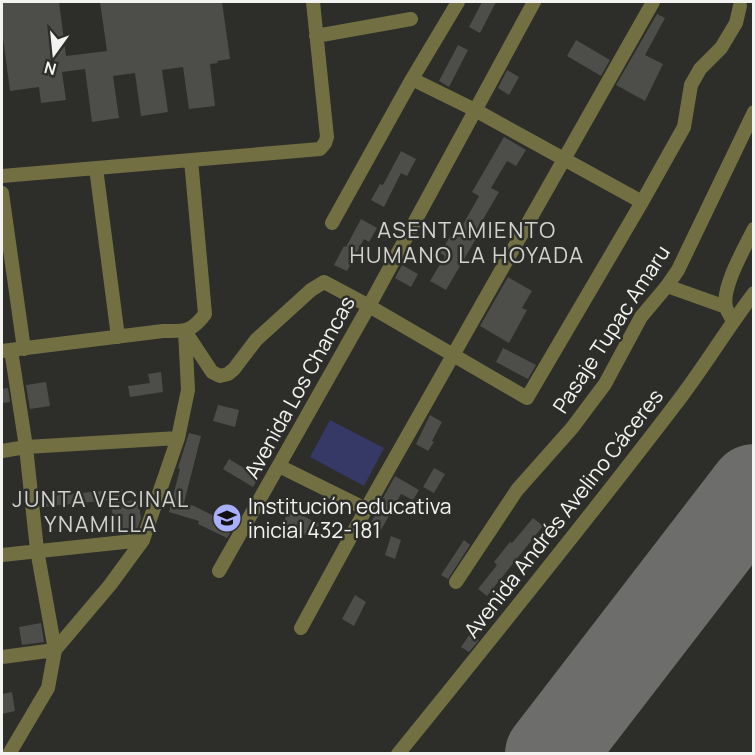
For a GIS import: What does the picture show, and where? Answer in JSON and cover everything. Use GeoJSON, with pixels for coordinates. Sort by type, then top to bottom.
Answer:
{"type":"FeatureCollection","features":[{"type":"Feature","properties":{"kind":"street"},"geometry":{"type":"LineString","coordinates":[[2,176],[320,149],[327,137],[314,2]]}},
{"type":"Feature","properties":{"kind":"street"},"geometry":{"type":"LineString","coordinates":[[332,223],[412,79],[458,2]]}},
{"type":"Feature","properties":{"kind":"street","name":"Avenida Los Chancas"},"geometry":{"type":"LineString","coordinates":[[219,571],[369,306],[534,2]]}},
{"type":"Feature","properties":{"kind":"street"},"geometry":{"type":"LineString","coordinates":[[301,628],[653,2]]}},
{"type":"Feature","properties":{"kind":"street"},"geometry":{"type":"LineString","coordinates":[[184,331],[212,372],[220,376],[228,374],[256,340],[317,285],[324,282],[527,398],[684,127],[691,85],[700,69],[721,48],[736,23],[738,3]]}},
{"type":"Feature","properties":{"kind":"street"},"geometry":{"type":"LineString","coordinates":[[316,36],[411,19]]}},
{"type":"Feature","properties":{"kind":"street"},"geometry":{"type":"LineString","coordinates":[[412,79],[475,110],[642,202]]}},
{"type":"Feature","properties":{"kind":"street","name":"Pasaje Tupac Amaru"},"geometry":{"type":"LineString","coordinates":[[456,582],[517,490],[572,428],[605,384],[641,317],[668,286],[678,270],[753,112]]}},
{"type":"Feature","properties":{"kind":"street"},"geometry":{"type":"LineString","coordinates":[[12,350],[163,331],[184,331],[197,326],[205,314],[191,160]]}},
{"type":"Feature","properties":{"kind":"street"},"geometry":{"type":"LineString","coordinates":[[96,168],[118,337]]}},
{"type":"Feature","properties":{"kind":"street"},"geometry":{"type":"LineString","coordinates":[[2,193],[12,350],[26,447],[37,550],[55,650],[48,688],[9,753]]}},
{"type":"Feature","properties":{"kind":"street"},"geometry":{"type":"LineString","coordinates":[[733,321],[726,307],[730,279],[753,229]]}},
{"type":"Feature","properties":{"kind":"street"},"geometry":{"type":"LineString","coordinates":[[668,286],[726,307]]}},
{"type":"Feature","properties":{"kind":"street","name":"Avenida Andrés Avelino Cáceres"},"geometry":{"type":"LineString","coordinates":[[398,753],[532,590],[677,402],[753,293]]}},
{"type":"Feature","properties":{"kind":"street"},"geometry":{"type":"LineString","coordinates":[[2,657],[55,650],[110,585],[143,540],[178,438],[188,390],[184,331]]}},
{"type":"Feature","properties":{"kind":"street"},"geometry":{"type":"LineString","coordinates":[[2,451],[26,447],[178,438]]}},
{"type":"Feature","properties":{"kind":"street"},"geometry":{"type":"LineString","coordinates":[[279,466],[366,509]]}},
{"type":"Feature","properties":{"kind":"street"},"geometry":{"type":"LineString","coordinates":[[2,555],[143,540]]}},
{"type":"Feature","properties":{"kind":"shaded area"},"geometry":{"type":"Polygon","coordinates":[[[330,420],[384,448],[364,486],[310,457],[330,420]]]}},
{"type":"Feature","properties":{"kind":"building"},"geometry":{"type":"Polygon","coordinates":[[[2,2],[59,2],[66,56],[107,51],[100,2],[222,2],[230,59],[210,64],[215,106],[189,109],[183,67],[162,70],[168,112],[141,116],[135,73],[113,76],[119,118],[92,122],[85,69],[62,72],[66,100],[41,103],[39,87],[10,91],[2,38],[2,2]]]}},
{"type":"Feature","properties":{"kind":"building"},"geometry":{"type":"Polygon","coordinates":[[[482,2],[496,2],[480,33],[469,27],[482,2]]]}},
{"type":"Feature","properties":{"kind":"building"},"geometry":{"type":"Polygon","coordinates":[[[657,14],[665,18],[645,55],[663,64],[645,101],[616,85],[657,14]]]}},
{"type":"Feature","properties":{"kind":"building"},"geometry":{"type":"Polygon","coordinates":[[[576,40],[610,60],[601,76],[567,56],[576,40]]]}},
{"type":"Feature","properties":{"kind":"building"},"geometry":{"type":"Polygon","coordinates":[[[458,45],[468,50],[449,87],[439,81],[458,45]]]}},
{"type":"Feature","properties":{"kind":"building"},"geometry":{"type":"Polygon","coordinates":[[[507,70],[519,77],[509,95],[498,88],[507,70]]]}},
{"type":"Feature","properties":{"kind":"building"},"geometry":{"type":"Polygon","coordinates":[[[504,137],[526,150],[516,166],[507,161],[491,188],[499,192],[474,235],[477,237],[446,290],[430,281],[445,256],[440,253],[457,225],[461,228],[479,196],[472,192],[504,137]]]}},
{"type":"Feature","properties":{"kind":"building"},"geometry":{"type":"Polygon","coordinates":[[[401,151],[416,159],[407,176],[401,173],[384,207],[371,200],[380,184],[383,185],[401,151]]]}},
{"type":"Feature","properties":{"kind":"building"},"geometry":{"type":"Polygon","coordinates":[[[361,219],[377,228],[369,242],[364,239],[347,271],[334,265],[361,219]]]}},
{"type":"Feature","properties":{"kind":"building"},"geometry":{"type":"Polygon","coordinates":[[[402,265],[418,274],[411,287],[395,278],[402,265]]]}},
{"type":"Feature","properties":{"kind":"building"},"geometry":{"type":"Polygon","coordinates":[[[508,277],[532,291],[522,308],[527,310],[509,343],[480,326],[508,277]]]}},
{"type":"Feature","properties":{"kind":"building"},"geometry":{"type":"Polygon","coordinates":[[[503,348],[536,365],[528,379],[496,362],[503,348]]]}},
{"type":"Feature","properties":{"kind":"building"},"geometry":{"type":"Polygon","coordinates":[[[161,372],[163,392],[130,397],[128,386],[150,383],[148,374],[161,372]]]}},
{"type":"Feature","properties":{"kind":"building"},"geometry":{"type":"Polygon","coordinates":[[[46,382],[50,406],[30,409],[26,385],[46,382]]]}},
{"type":"Feature","properties":{"kind":"building"},"geometry":{"type":"Polygon","coordinates":[[[8,388],[10,402],[2,403],[2,389],[8,388]]]}},
{"type":"Feature","properties":{"kind":"building"},"geometry":{"type":"Polygon","coordinates":[[[218,405],[239,410],[235,427],[213,421],[218,405]]]}},
{"type":"Feature","properties":{"kind":"building"},"geometry":{"type":"Polygon","coordinates":[[[430,415],[442,422],[428,451],[416,444],[430,415]]]}},
{"type":"Feature","properties":{"kind":"building"},"geometry":{"type":"Polygon","coordinates":[[[189,433],[201,436],[184,503],[234,526],[227,538],[198,524],[199,521],[169,512],[180,469],[178,468],[189,433]]]}},
{"type":"Feature","properties":{"kind":"building"},"geometry":{"type":"Polygon","coordinates":[[[229,459],[259,477],[253,487],[223,469],[229,459]]]}},
{"type":"Feature","properties":{"kind":"building"},"geometry":{"type":"Polygon","coordinates":[[[434,468],[445,474],[434,493],[423,487],[434,468]]]}},
{"type":"Feature","properties":{"kind":"building"},"geometry":{"type":"Polygon","coordinates":[[[395,476],[419,490],[413,500],[401,494],[381,530],[370,524],[395,476]]]}},
{"type":"Feature","properties":{"kind":"building"},"geometry":{"type":"Polygon","coordinates":[[[122,489],[124,502],[138,499],[141,518],[137,530],[116,533],[110,500],[42,507],[40,497],[122,489]]]}},
{"type":"Feature","properties":{"kind":"building"},"geometry":{"type":"Polygon","coordinates":[[[290,509],[319,524],[313,537],[283,523],[290,509]]]}},
{"type":"Feature","properties":{"kind":"building"},"geometry":{"type":"Polygon","coordinates":[[[533,518],[543,526],[487,596],[478,589],[497,565],[494,562],[533,518]]]}},
{"type":"Feature","properties":{"kind":"building"},"geometry":{"type":"Polygon","coordinates":[[[391,536],[401,540],[395,559],[385,555],[391,536]]]}},
{"type":"Feature","properties":{"kind":"building"},"geometry":{"type":"Polygon","coordinates":[[[464,540],[470,545],[448,579],[441,575],[464,540]]]}},
{"type":"Feature","properties":{"kind":"building"},"geometry":{"type":"Polygon","coordinates":[[[355,595],[366,602],[354,626],[342,619],[355,595]]]}},
{"type":"Feature","properties":{"kind":"building"},"geometry":{"type":"Polygon","coordinates":[[[41,623],[44,642],[22,645],[19,627],[41,623]]]}},
{"type":"Feature","properties":{"kind":"building"},"geometry":{"type":"Polygon","coordinates":[[[470,634],[479,640],[469,652],[461,647],[470,634]]]}},
{"type":"Feature","properties":{"kind":"building"},"geometry":{"type":"Polygon","coordinates":[[[12,692],[15,711],[2,714],[2,694],[12,692]]]}},
{"type":"Feature","properties":{"kind":"runway"},"geometry":{"type":"LineString","coordinates":[[550,754],[754,489]]}},
{"type":"Feature","properties":{"kind":"place","name":"Institución educativa inicial 432-181"},"geometry":{"type":"Point","coordinates":[227,518]}},
{"type":"Feature","properties":{"kind":"district","name":"ASENTAMIENTO HUMANO LA HOYADA"},"geometry":{"type":"Point","coordinates":[467,242]}},
{"type":"Feature","properties":{"kind":"district","name":"JUNTA VECINAL YNAMILLA"},"geometry":{"type":"Point","coordinates":[101,512]}}]}
